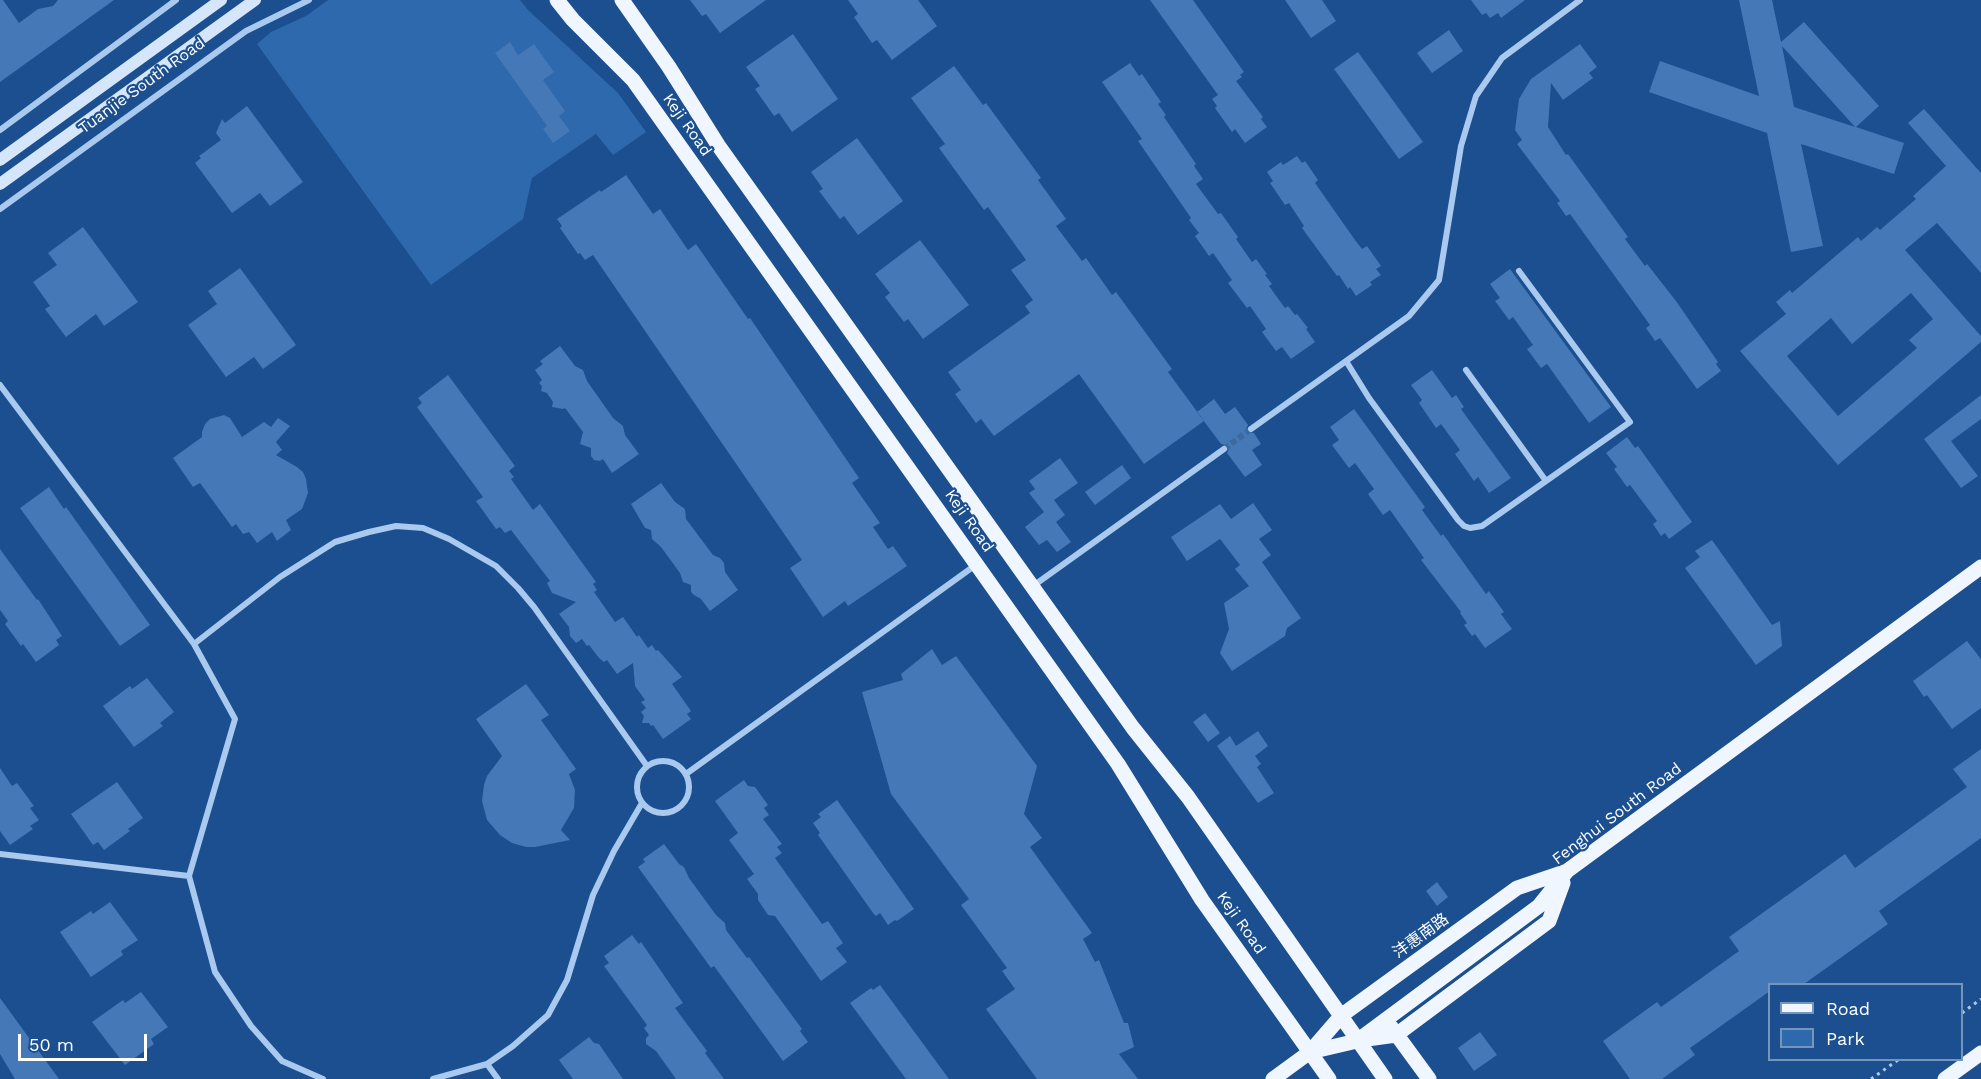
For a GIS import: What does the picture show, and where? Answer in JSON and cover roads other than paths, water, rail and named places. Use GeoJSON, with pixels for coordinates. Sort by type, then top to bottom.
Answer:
{"type":"FeatureCollection","features":[{"type":"Feature","properties":{"kind":"main road","name":"Tuanjie South Road"},"geometry":{"type":"LineString","coordinates":[[0,160],[221,0]]}},
{"type":"Feature","properties":{"kind":"main road","name":"Tuanjie South Road"},"geometry":{"type":"LineString","coordinates":[[0,183],[255,0]]}},
{"type":"Feature","properties":{"kind":"main road","name":"Keji Road"},"geometry":{"type":"LineString","coordinates":[[557,0],[573,20],[633,80],[1118,764],[1202,900],[1329,1079]]}},
{"type":"Feature","properties":{"kind":"main road","name":"Keji Road"},"geometry":{"type":"LineString","coordinates":[[622,0],[669,67],[718,145],[1133,728],[1188,797],[1385,1079]]}},
{"type":"Feature","properties":{"kind":"main road","name":"Fenghui South Road"},"geometry":{"type":"LineString","coordinates":[[1283,1076],[1310,1052],[1357,1041],[1539,906],[1567,871],[1981,567]]}},
{"type":"Feature","properties":{"kind":"main road","name":"沣惠南路"},"geometry":{"type":"LineString","coordinates":[[1310,1052],[1342,1015],[1517,888],[1567,871]]}},
{"type":"Feature","properties":{"kind":"main road"},"geometry":{"type":"LineString","coordinates":[[1357,1041],[1396,1035],[1549,921],[1567,871]]}},
{"type":"Feature","properties":{"kind":"main road"},"geometry":{"type":"LineString","coordinates":[[1385,1020],[1428,1079]]}},
{"type":"Feature","properties":{"kind":"main road"},"geometry":{"type":"LineString","coordinates":[[1945,1079],[1981,1053]]}},
{"type":"Feature","properties":{"kind":"street"},"geometry":{"type":"LineString","coordinates":[[0,130],[176,0]]}},
{"type":"Feature","properties":{"kind":"street","name":"Tuanjie South Road"},"geometry":{"type":"LineString","coordinates":[[0,208],[246,31],[309,0]]}},
{"type":"Feature","properties":{"kind":"street"},"geometry":{"type":"LineString","coordinates":[[1251,429],[1409,316],[1439,280],[1461,146],[1476,96],[1502,58],[1580,0]]}},
{"type":"Feature","properties":{"kind":"street"},"geometry":{"type":"LineString","coordinates":[[1346,361],[1376,407],[1458,520],[1464,526],[1476,528],[1482,526],[1630,422],[1519,271]]}},
{"type":"Feature","properties":{"kind":"street"},"geometry":{"type":"LineString","coordinates":[[1466,370],[1546,481]]}},
{"type":"Feature","properties":{"kind":"street"},"geometry":{"type":"LineString","coordinates":[[0,385],[194,644],[235,719],[189,876],[215,972],[250,1026],[282,1061],[323,1079]]}},
{"type":"Feature","properties":{"kind":"street"},"geometry":{"type":"LineString","coordinates":[[1034,586],[1224,449]]}},
{"type":"Feature","properties":{"kind":"street"},"geometry":{"type":"LineString","coordinates":[[194,644],[280,577],[334,542],[396,526],[423,528],[487,560],[518,588],[534,607],[647,766]]}},
{"type":"Feature","properties":{"kind":"street"},"geometry":{"type":"LineString","coordinates":[[686,774],[977,564]]}},
{"type":"Feature","properties":{"kind":"street"},"geometry":{"type":"LineString","coordinates":[[655,762],[672,762],[686,774],[689,790],[687,798],[676,811],[659,813],[651,811],[642,803],[636,790],[637,781],[640,773],[647,766],[655,762]]}},
{"type":"Feature","properties":{"kind":"street"},"geometry":{"type":"LineString","coordinates":[[433,1079],[487,1064],[513,1046],[548,1015],[567,980],[593,895],[614,851],[642,803]]}},
{"type":"Feature","properties":{"kind":"street"},"geometry":{"type":"LineString","coordinates":[[0,854],[189,876]]}},
{"type":"Feature","properties":{"kind":"street"},"geometry":{"type":"LineString","coordinates":[[487,1064],[498,1079]]}},
{"type":"Feature","properties":{"kind":"tunnel"},"geometry":{"type":"LineString","coordinates":[[1224,449],[1251,429]]}}]}
